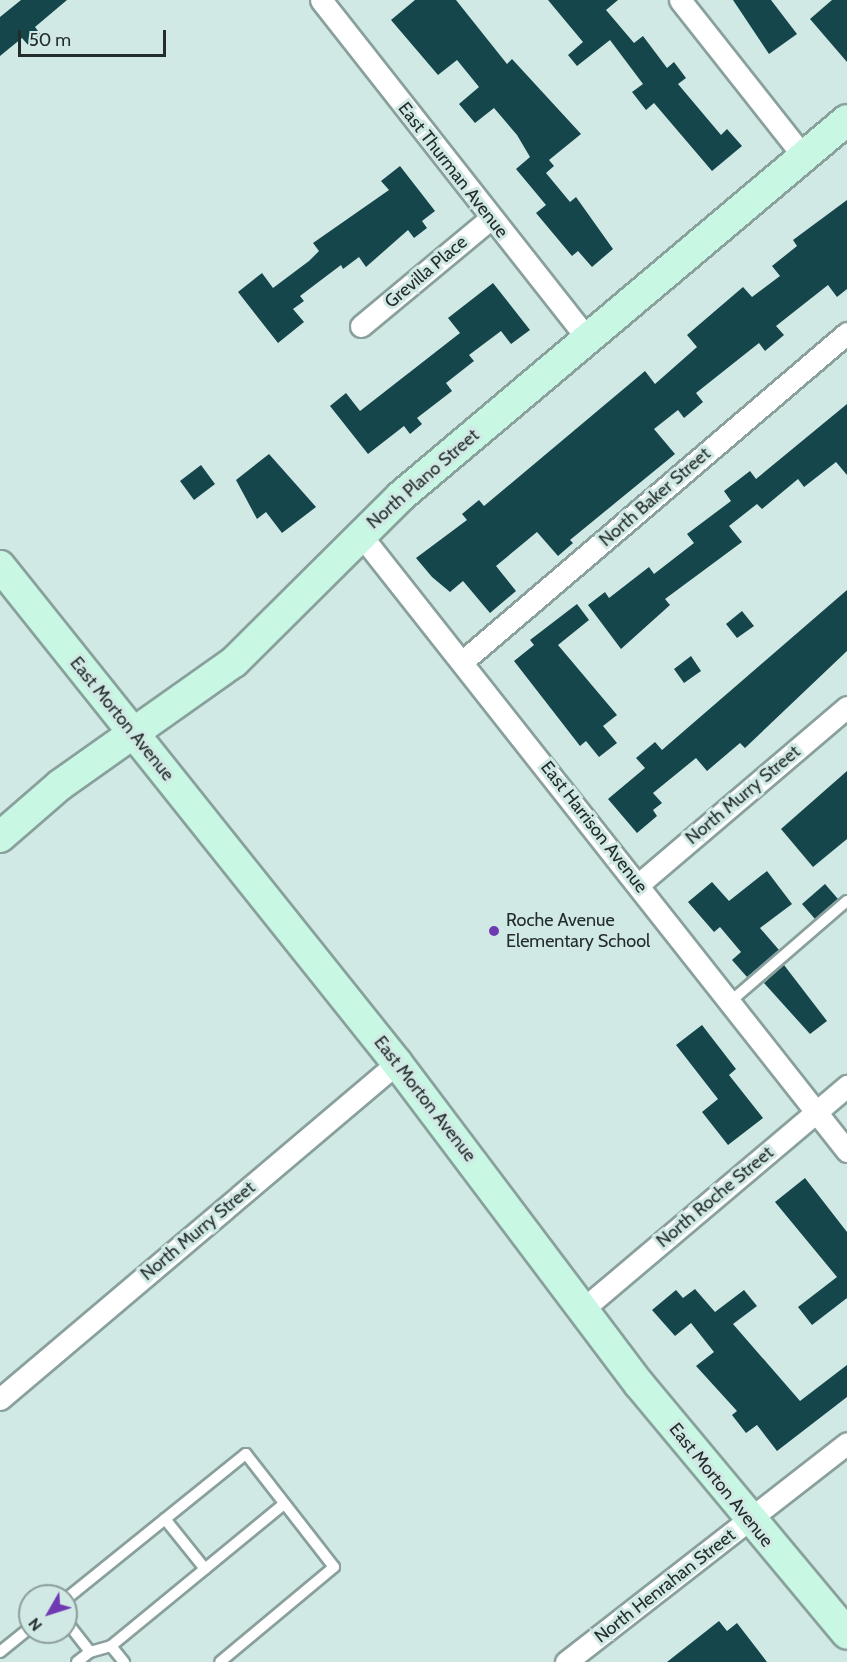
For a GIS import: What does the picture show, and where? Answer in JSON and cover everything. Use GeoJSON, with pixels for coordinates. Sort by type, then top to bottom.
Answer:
{"type":"FeatureCollection","features":[{"type":"Feature","properties":{"kind":"main road","name":"North Plano Street"},"geometry":{"type":"LineString","coordinates":[[0,837],[134,734],[234,662],[360,534],[847,120]]}},
{"type":"Feature","properties":{"kind":"main road","name":"East Morton Avenue"},"geometry":{"type":"LineString","coordinates":[[0,566],[397,1063],[583,1309],[749,1521],[847,1634]]}},
{"type":"Feature","properties":{"kind":"street","name":"East Thurman Avenue"},"geometry":{"type":"LineString","coordinates":[[321,0],[490,219],[588,339]]}},
{"type":"Feature","properties":{"kind":"street"},"geometry":{"type":"LineString","coordinates":[[680,0],[804,157]]}},
{"type":"Feature","properties":{"kind":"street","name":"Grevilla Place"},"geometry":{"type":"LineString","coordinates":[[362,326],[490,219]]}},
{"type":"Feature","properties":{"kind":"street","name":"North Baker Street"},"geometry":{"type":"LineString","coordinates":[[463,662],[847,333]]}},
{"type":"Feature","properties":{"kind":"street","name":"East Harrison Avenue"},"geometry":{"type":"LineString","coordinates":[[360,534],[639,884],[847,1151]]}},
{"type":"Feature","properties":{"kind":"street","name":"North Murry Street"},"geometry":{"type":"LineString","coordinates":[[639,884],[847,707]]}},
{"type":"Feature","properties":{"kind":"street","name":"North Murry Street"},"geometry":{"type":"LineString","coordinates":[[0,1399],[397,1063]]}},
{"type":"Feature","properties":{"kind":"street","name":"North Roche Street"},"geometry":{"type":"LineString","coordinates":[[583,1309],[847,1086]]}},
{"type":"Feature","properties":{"kind":"street","name":"North Henrahan Street"},"geometry":{"type":"LineString","coordinates":[[566,1662],[847,1443]]}},
{"type":"Feature","properties":{"kind":"lane"},"geometry":{"type":"LineString","coordinates":[[731,1001],[847,901]]}},
{"type":"Feature","properties":{"kind":"lane"},"geometry":{"type":"LineString","coordinates":[[78,1589],[246,1454],[334,1567],[220,1662]]}},
{"type":"Feature","properties":{"kind":"lane"},"geometry":{"type":"LineString","coordinates":[[77,1662],[90,1652],[111,1646],[284,1504]]}},
{"type":"Feature","properties":{"kind":"lane"},"geometry":{"type":"LineString","coordinates":[[165,1519],[205,1569]]}},
{"type":"Feature","properties":{"kind":"lane"},"geometry":{"type":"LineString","coordinates":[[78,1636],[90,1652]]}},
{"type":"Feature","properties":{"kind":"lane"},"geometry":{"type":"LineString","coordinates":[[0,1652],[18,1638]]}},
{"type":"Feature","properties":{"kind":"lane"},"geometry":{"type":"LineString","coordinates":[[111,1646],[124,1662]]}},
{"type":"Feature","properties":{"kind":"building"},"geometry":{"type":"Polygon","coordinates":[[[21,0],[67,0],[35,27],[41,35],[28,45],[22,38],[0,56],[0,17],[21,0]]]}},
{"type":"Feature","properties":{"kind":"building"},"geometry":{"type":"Polygon","coordinates":[[[415,0],[456,0],[507,64],[512,59],[581,134],[549,160],[554,166],[546,173],[570,202],[576,197],[613,249],[592,267],[578,251],[572,256],[536,213],[546,205],[516,169],[530,157],[517,135],[494,108],[475,123],[459,104],[479,87],[457,60],[438,75],[391,20],[415,0]]]}},
{"type":"Feature","properties":{"kind":"building"},"geometry":{"type":"Polygon","coordinates":[[[548,0],[618,0],[606,10],[634,43],[643,36],[667,68],[674,62],[686,78],[678,84],[721,135],[727,129],[742,146],[712,171],[654,103],[646,110],[632,92],[643,84],[610,40],[577,66],[568,55],[583,42],[548,0]]]}},
{"type":"Feature","properties":{"kind":"building"},"geometry":{"type":"Polygon","coordinates":[[[733,0],[771,0],[797,34],[769,54],[733,0]]]}},
{"type":"Feature","properties":{"kind":"building"},"geometry":{"type":"Polygon","coordinates":[[[832,0],[847,0],[847,62],[810,19],[832,0]]]}},
{"type":"Feature","properties":{"kind":"building"},"geometry":{"type":"Polygon","coordinates":[[[400,166],[435,211],[422,221],[427,228],[414,238],[408,230],[366,267],[359,257],[343,269],[341,265],[300,296],[304,301],[293,309],[304,322],[278,343],[238,292],[262,273],[273,288],[309,261],[319,251],[313,243],[389,190],[381,181],[400,166]]]}},
{"type":"Feature","properties":{"kind":"building"},"geometry":{"type":"Polygon","coordinates":[[[847,200],[847,289],[837,297],[828,285],[776,326],[784,335],[765,351],[759,343],[696,393],[703,402],[684,418],[678,410],[654,429],[675,454],[570,540],[573,543],[558,556],[537,532],[496,566],[516,591],[490,613],[463,581],[450,592],[432,577],[416,558],[467,520],[462,514],[479,500],[484,506],[645,371],[655,384],[697,347],[687,335],[743,287],[752,297],[780,276],[772,266],[797,246],[793,240],[847,200]]]}},
{"type":"Feature","properties":{"kind":"building"},"geometry":{"type":"Polygon","coordinates":[[[493,283],[530,330],[511,344],[501,331],[469,355],[474,361],[446,383],[452,391],[417,418],[422,424],[410,434],[404,426],[368,454],[330,406],[346,393],[360,411],[460,333],[448,318],[493,283]]]}},
{"type":"Feature","properties":{"kind":"building"},"geometry":{"type":"Polygon","coordinates":[[[847,404],[847,475],[836,462],[804,487],[798,479],[762,509],[757,504],[729,526],[742,542],[665,599],[670,605],[621,649],[588,605],[605,592],[609,598],[649,567],[654,574],[694,543],[687,534],[731,501],[724,491],[750,471],[756,479],[847,404]]]}},
{"type":"Feature","properties":{"kind":"building"},"geometry":{"type":"Polygon","coordinates":[[[269,454],[316,507],[282,533],[266,512],[257,519],[236,480],[269,454]]]}},
{"type":"Feature","properties":{"kind":"building"},"geometry":{"type":"Polygon","coordinates":[[[201,465],[215,484],[194,500],[180,481],[201,465]]]}},
{"type":"Feature","properties":{"kind":"building"},"geometry":{"type":"Polygon","coordinates":[[[847,590],[847,651],[745,748],[740,743],[707,771],[696,758],[653,793],[662,803],[653,810],[657,816],[637,833],[608,799],[645,768],[636,758],[655,742],[662,750],[847,590]]]}},
{"type":"Feature","properties":{"kind":"building"},"geometry":{"type":"Polygon","coordinates":[[[577,604],[589,620],[558,645],[617,715],[603,726],[617,743],[599,757],[586,741],[580,746],[514,661],[534,645],[530,640],[577,604]]]}},
{"type":"Feature","properties":{"kind":"building"},"geometry":{"type":"Polygon","coordinates":[[[742,611],[754,626],[737,638],[726,624],[742,611]]]}},
{"type":"Feature","properties":{"kind":"building"},"geometry":{"type":"Polygon","coordinates":[[[691,656],[701,671],[684,683],[674,669],[691,656]]]}},
{"type":"Feature","properties":{"kind":"building"},"geometry":{"type":"Polygon","coordinates":[[[847,771],[847,839],[813,867],[781,829],[847,771]]]}},
{"type":"Feature","properties":{"kind":"building"},"geometry":{"type":"Polygon","coordinates":[[[767,871],[792,904],[760,928],[779,950],[747,977],[732,960],[741,952],[720,927],[714,932],[688,902],[712,882],[729,901],[767,871]]]}},
{"type":"Feature","properties":{"kind":"building"},"geometry":{"type":"Polygon","coordinates":[[[825,884],[838,899],[815,919],[802,904],[825,884]]]}},
{"type":"Feature","properties":{"kind":"building"},"geometry":{"type":"Polygon","coordinates":[[[784,965],[827,1021],[810,1034],[764,983],[784,965]]]}},
{"type":"Feature","properties":{"kind":"building"},"geometry":{"type":"Polygon","coordinates":[[[702,1025],[736,1069],[729,1075],[763,1118],[728,1145],[702,1112],[718,1099],[676,1045],[702,1025]]]}},
{"type":"Feature","properties":{"kind":"building"},"geometry":{"type":"Polygon","coordinates":[[[805,1178],[847,1232],[847,1298],[812,1325],[798,1307],[837,1277],[775,1202],[805,1178]]]}},
{"type":"Feature","properties":{"kind":"building"},"geometry":{"type":"Polygon","coordinates":[[[695,1289],[715,1312],[744,1290],[757,1306],[733,1324],[800,1401],[847,1365],[847,1397],[777,1451],[757,1425],[746,1433],[732,1415],[737,1411],[696,1366],[714,1352],[691,1323],[675,1336],[652,1310],[676,1290],[683,1298],[695,1289]]]}},
{"type":"Feature","properties":{"kind":"building"},"geometry":{"type":"Polygon","coordinates":[[[719,1621],[727,1631],[737,1623],[767,1662],[667,1662],[719,1621]]]}},
{"type":"Feature","properties":{"kind":"place","name":"Roche Avenue Elementary School"},"geometry":{"type":"Point","coordinates":[494,931]}}]}
